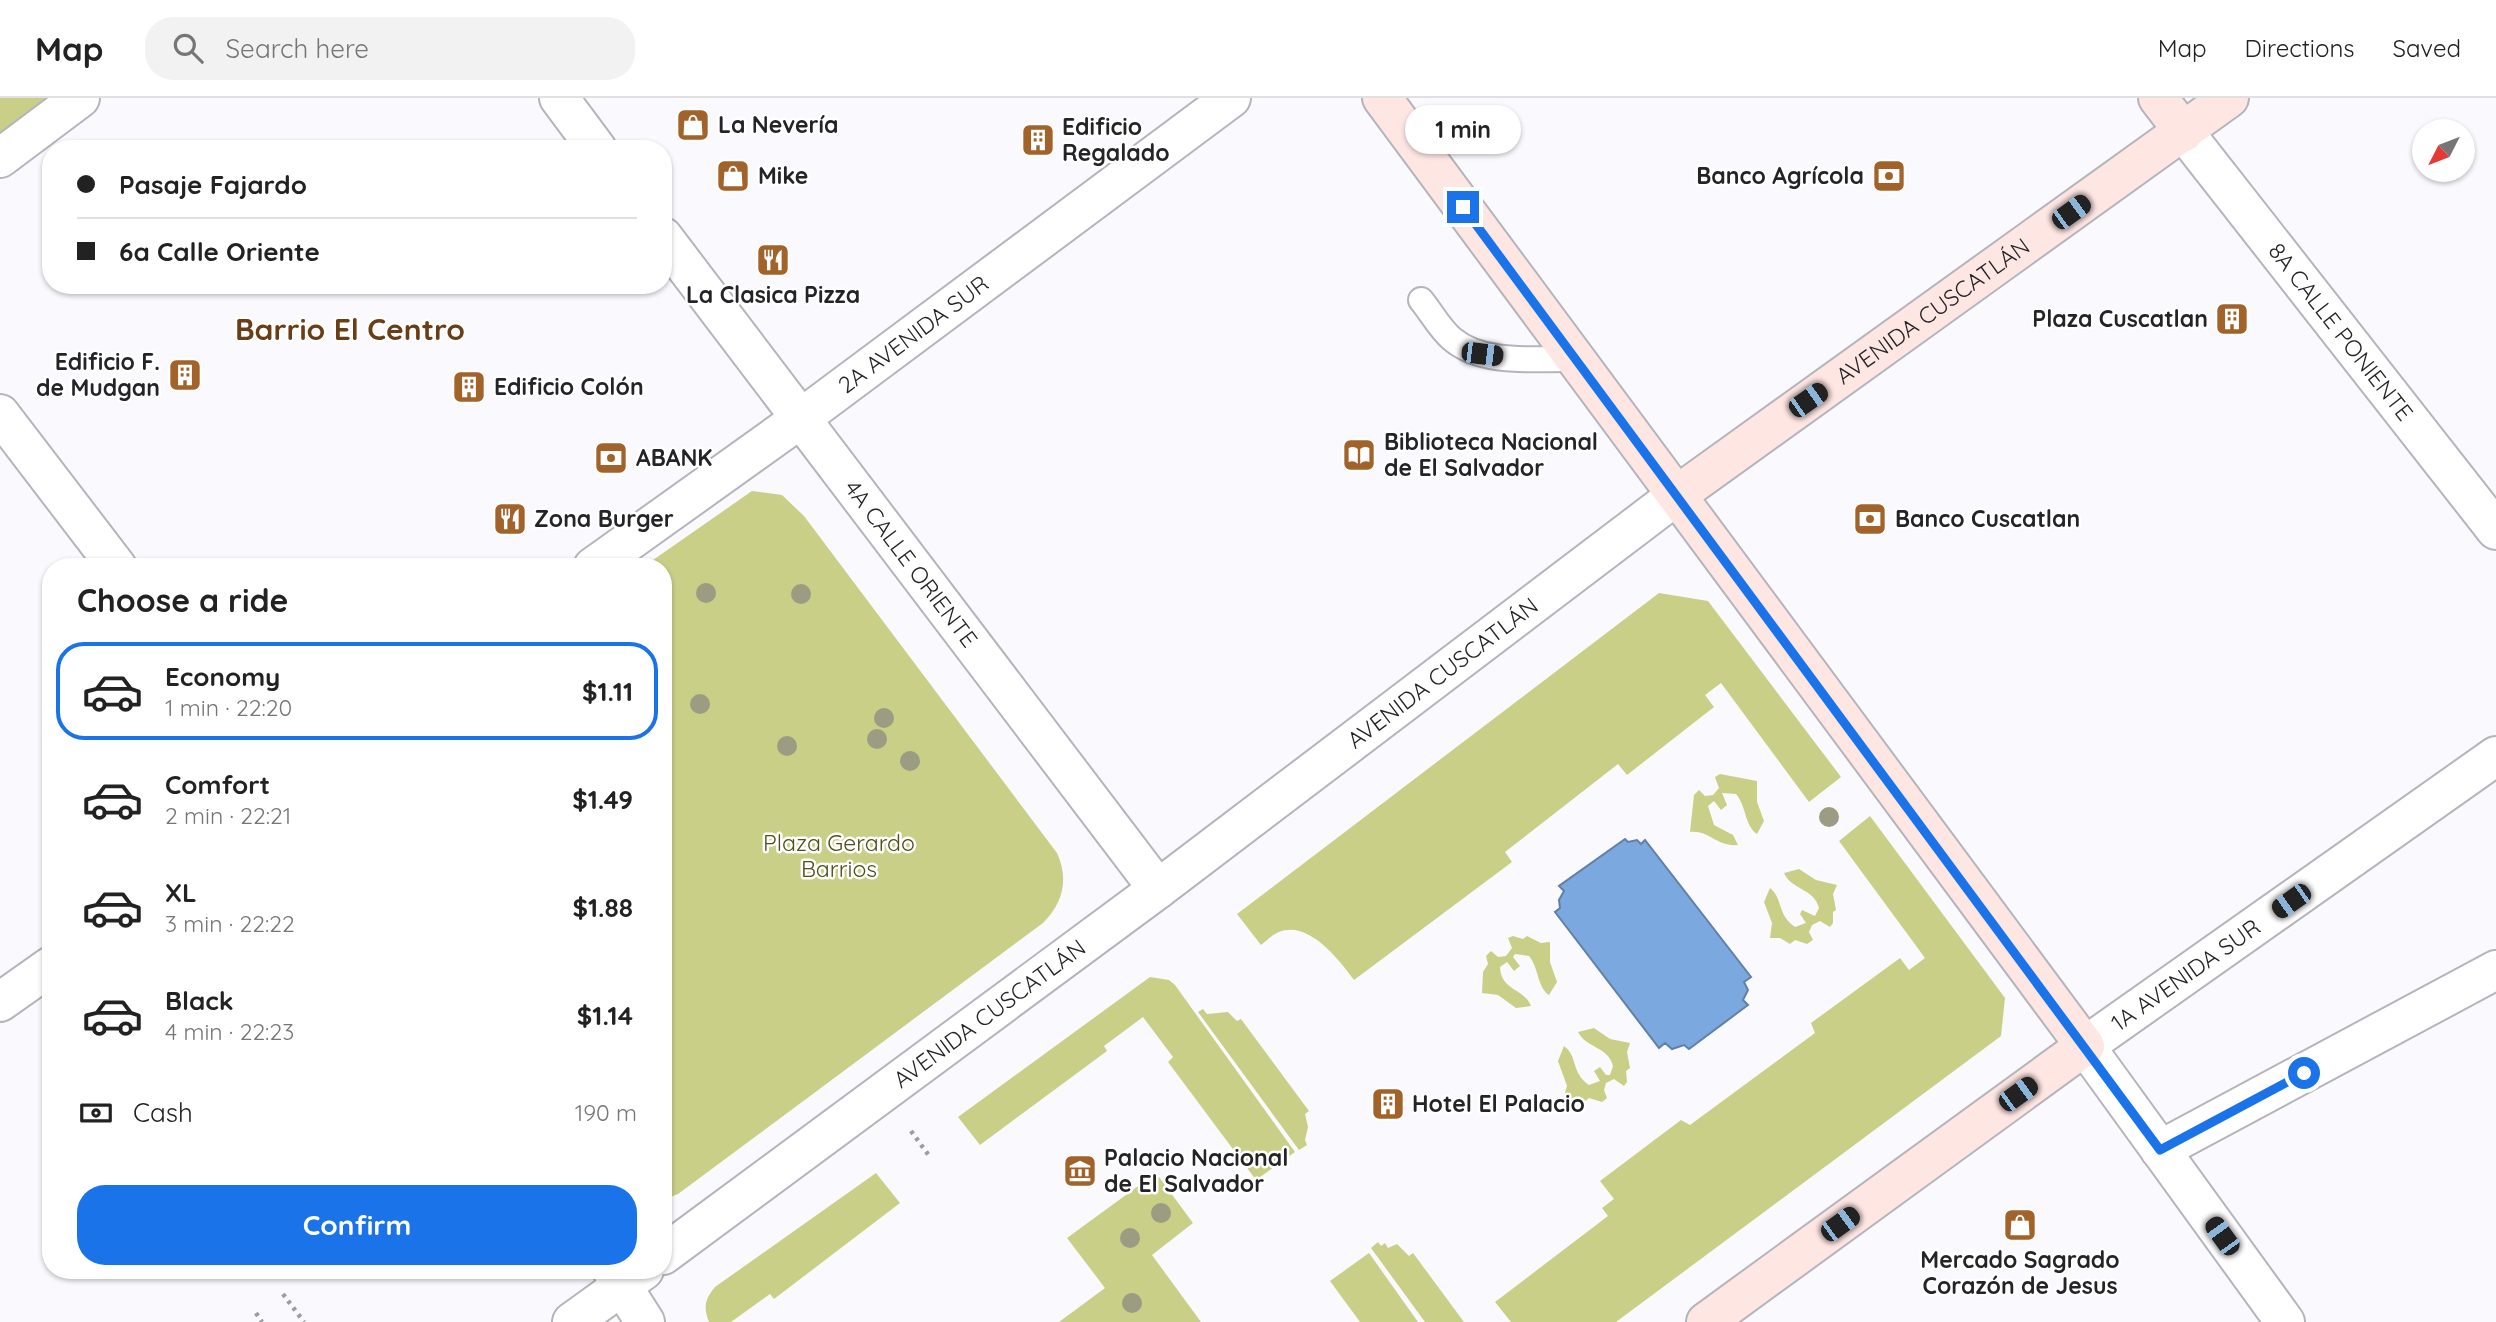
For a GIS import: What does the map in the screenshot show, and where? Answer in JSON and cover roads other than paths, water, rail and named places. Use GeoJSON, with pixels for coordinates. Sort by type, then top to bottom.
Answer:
{"type":"FeatureCollection","features":[{"type":"Feature","properties":{"kind":"street"},"geometry":{"type":"LineString","coordinates":[[0,158],[80,98]]}},
{"type":"Feature","properties":{"kind":"street"},"geometry":{"type":"LineString","coordinates":[[559,98],[590,140]]}},
{"type":"Feature","properties":{"kind":"street","name":"2A AVENIDA SUR"},"geometry":{"type":"LineString","coordinates":[[606,558],[800,419],[1231,98]]}},
{"type":"Feature","properties":{"kind":"street"},"geometry":{"type":"LineString","coordinates":[[1382,98],[2085,1046],[2284,1322]]}},
{"type":"Feature","properties":{"kind":"street"},"geometry":{"type":"LineString","coordinates":[[2158,98],[2184,132]]}},
{"type":"Feature","properties":{"kind":"street","name":"AVENIDA CUSCATLÁN"},"geometry":{"type":"LineString","coordinates":[[672,1248],[1158,889],[1677,495],[2229,98]]}},
{"type":"Feature","properties":{"kind":"street","name":"8A CALLE PONIENTE"},"geometry":{"type":"LineString","coordinates":[[2184,132],[2496,530]]}},
{"type":"Feature","properties":{"kind":"street","name":"4A CALLE ORIENTE"},"geometry":{"type":"LineString","coordinates":[[672,249],[1158,889]]}},
{"type":"Feature","properties":{"kind":"street"},"geometry":{"type":"LineString","coordinates":[[0,414],[110,558]]}},
{"type":"Feature","properties":{"kind":"street","name":"1A AVENIDA SUR"},"geometry":{"type":"LineString","coordinates":[[1706,1322],[2085,1046],[2496,756]]}},
{"type":"Feature","properties":{"kind":"street"},"geometry":{"type":"LineString","coordinates":[[2160,1150],[2496,970]]}},
{"type":"Feature","properties":{"kind":"street"},"geometry":{"type":"LineString","coordinates":[[0,1002],[42,972]]}},
{"type":"Feature","properties":{"kind":"street"},"geometry":{"type":"LineString","coordinates":[[572,1322],[622,1279]]}},
{"type":"Feature","properties":{"kind":"street"},"geometry":{"type":"LineString","coordinates":[[627,1279],[645,1322]]}},
{"type":"Feature","properties":{"kind":"lane"},"geometry":{"type":"LineString","coordinates":[[1421,300],[1452,339],[1482,354],[1520,359],[1576,359]]}},
{"type":"Feature","properties":{"kind":"water"},"geometry":{"type":"Polygon","coordinates":[[[1625,839],[1628,842],[1637,840],[1641,844],[1645,840],[1751,977],[1744,982],[1748,990],[1743,1000],[1748,1005],[1689,1049],[1684,1045],[1672,1049],[1665,1043],[1659,1048],[1555,912],[1560,908],[1559,900],[1564,891],[1559,886],[1625,839]]]}},
{"type":"Feature","properties":{"kind":"place","name":"La Nevería"},"geometry":{"type":"Point","coordinates":[693,125]}},
{"type":"Feature","properties":{"kind":"place","name":"Edificio Regalado"},"geometry":{"type":"Point","coordinates":[1038,140]}},
{"type":"Feature","properties":{"kind":"place","name":"Mike"},"geometry":{"type":"Point","coordinates":[733,176]}},
{"type":"Feature","properties":{"kind":"place","name":"Banco Agrícola"},"geometry":{"type":"Point","coordinates":[1889,176]}},
{"type":"Feature","properties":{"kind":"place","name":"La Clasica Pizza"},"geometry":{"type":"Point","coordinates":[773,260]}},
{"type":"Feature","properties":{"kind":"place","name":"Plaza Cuscatlan"},"geometry":{"type":"Point","coordinates":[2232,319]}},
{"type":"Feature","properties":{"kind":"place","name":"Edificio F. de Mudgan"},"geometry":{"type":"Point","coordinates":[185,375]}},
{"type":"Feature","properties":{"kind":"place","name":"Edificio Colón"},"geometry":{"type":"Point","coordinates":[469,387]}},
{"type":"Feature","properties":{"kind":"place","name":"Biblioteca Nacional de El Salvador"},"geometry":{"type":"Point","coordinates":[1359,455]}},
{"type":"Feature","properties":{"kind":"place","name":"ABANK"},"geometry":{"type":"Point","coordinates":[611,458]}},
{"type":"Feature","properties":{"kind":"place","name":"Zona Burger"},"geometry":{"type":"Point","coordinates":[510,519]}},
{"type":"Feature","properties":{"kind":"place","name":"Banco Cuscatlan"},"geometry":{"type":"Point","coordinates":[1870,519]}},
{"type":"Feature","properties":{"kind":"place","name":"Hotel El Palacio"},"geometry":{"type":"Point","coordinates":[1388,1104]}},
{"type":"Feature","properties":{"kind":"place","name":"Palacio Nacional de El Salvador"},"geometry":{"type":"Point","coordinates":[1080,1171]}},
{"type":"Feature","properties":{"kind":"place","name":"Mercado Sagrado Corazón de Jesus"},"geometry":{"type":"Point","coordinates":[2020,1225]}},
{"type":"Feature","properties":{"kind":"district","name":"Barrio El Centro"},"geometry":{"type":"Point","coordinates":[350,330]}},
{"type":"Feature","properties":{"kind":"park label","name":"Plaza Gerardo Barrios"},"geometry":{"type":"Point","coordinates":[839,856]}}]}
